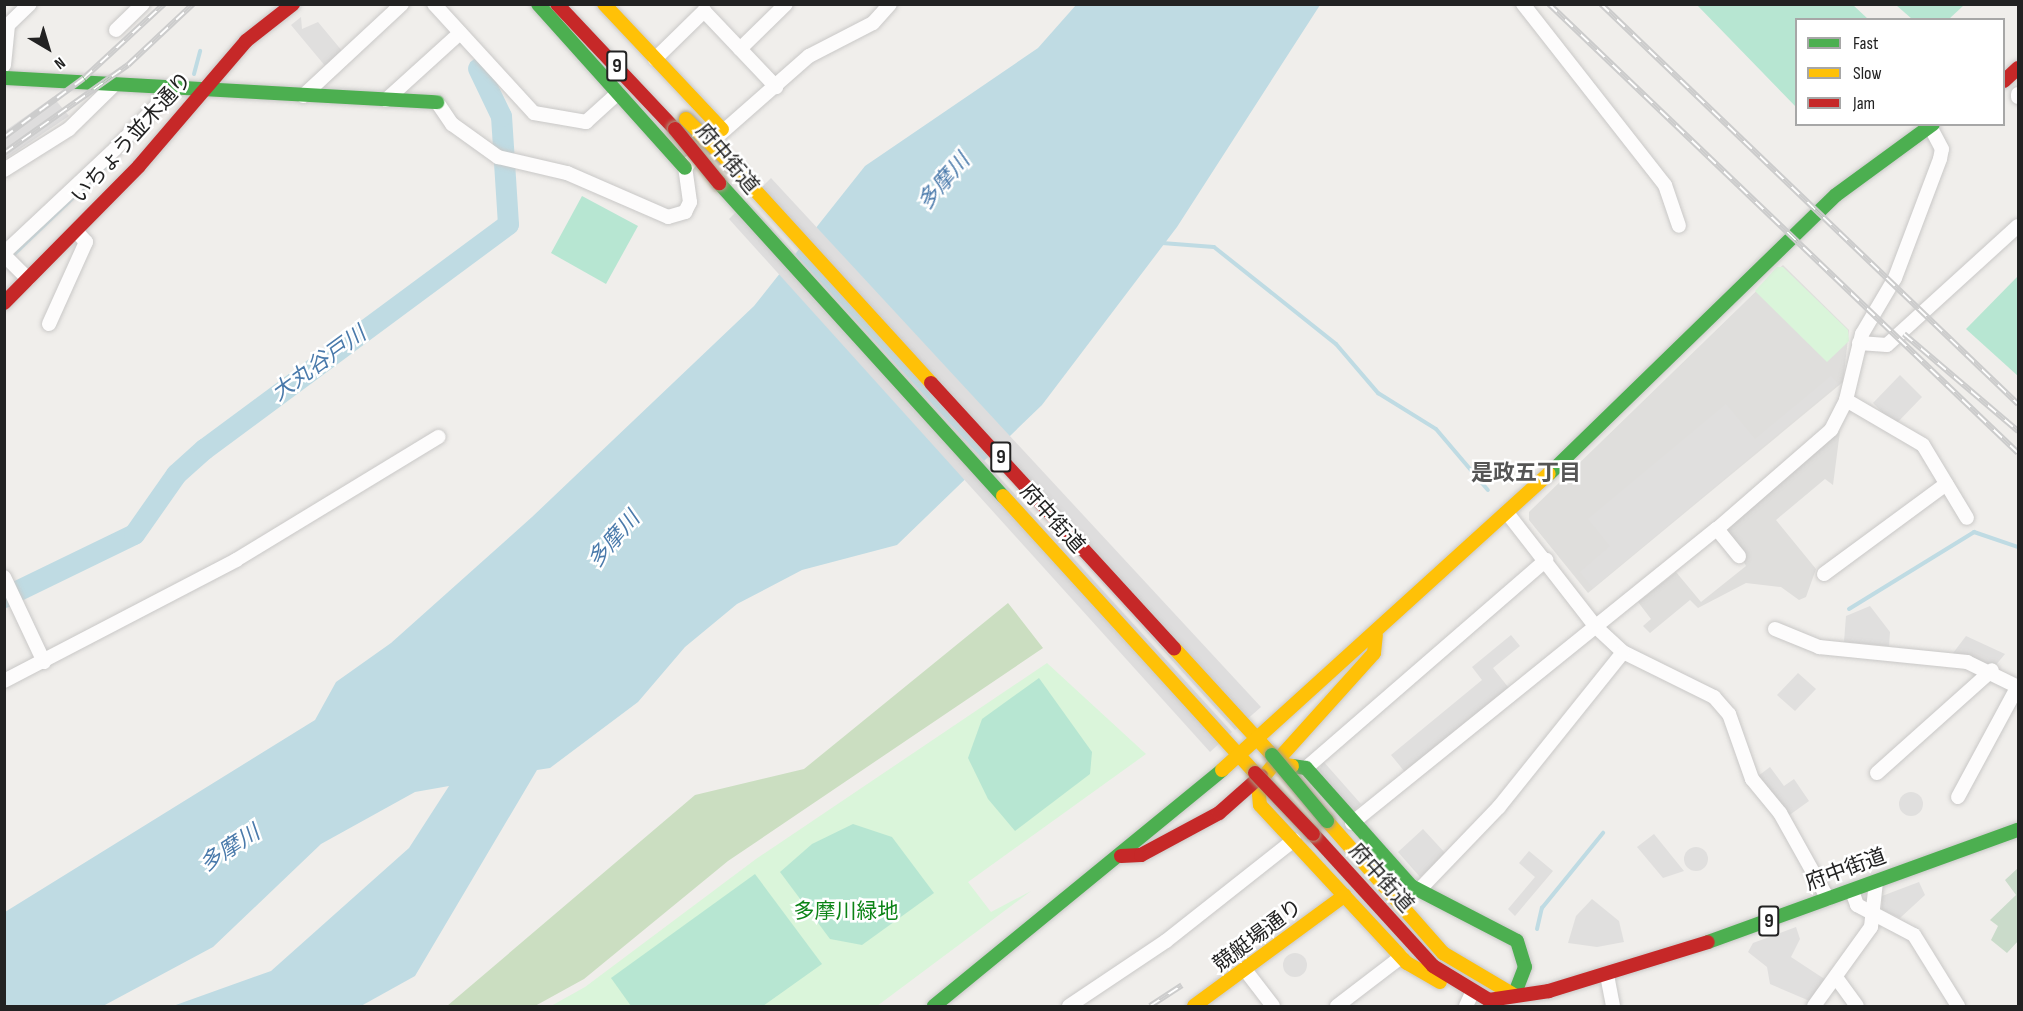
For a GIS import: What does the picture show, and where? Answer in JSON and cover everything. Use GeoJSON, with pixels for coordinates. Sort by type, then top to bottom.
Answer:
{"type":"FeatureCollection","features":[{"type":"Feature","properties":{"kind":"main road","name":"いちょう並木通り"},"geometry":{"type":"LineString","coordinates":[[4,303],[76,231],[246,41],[293,4]]}},
{"type":"Feature","properties":{"kind":"main road"},"geometry":{"type":"LineString","coordinates":[[538,4],[685,168]]}},
{"type":"Feature","properties":{"kind":"main road","name":"府中街道"},"geometry":{"type":"LineString","coordinates":[[557,4],[675,129],[741,208],[1432,966],[1468,991],[1489,1000],[1511,1001],[1607,975],[1852,891],[2019,830]]}},
{"type":"Feature","properties":{"kind":"main road","name":"府中街道"},"geometry":{"type":"LineString","coordinates":[[578,4],[686,119],[758,191],[1256,737],[1443,953],[1511,1001]]}},
{"type":"Feature","properties":{"kind":"main road"},"geometry":{"type":"LineString","coordinates":[[604,4],[722,129]]}},
{"type":"Feature","properties":{"kind":"main road"},"geometry":{"type":"LineString","coordinates":[[2005,80],[2019,68]]}},
{"type":"Feature","properties":{"kind":"main road"},"geometry":{"type":"LineString","coordinates":[[4,78],[112,87],[437,102]]}},
{"type":"Feature","properties":{"kind":"main road"},"geometry":{"type":"LineString","coordinates":[[934,1006],[1121,856],[1376,635],[1508,514],[1836,195],[1931,126]]}},
{"type":"Feature","properties":{"kind":"main road"},"geometry":{"type":"LineString","coordinates":[[1121,856],[1141,855],[1233,800],[1273,759],[1300,739],[1374,653],[1376,635]]}},
{"type":"Feature","properties":{"kind":"main road"},"geometry":{"type":"LineString","coordinates":[[1300,739],[1301,765]]}},
{"type":"Feature","properties":{"kind":"main road"},"geometry":{"type":"LineString","coordinates":[[1273,759],[1301,765],[1352,823],[1419,891],[1517,941],[1525,959],[1511,1001]]}},
{"type":"Feature","properties":{"kind":"main road"},"geometry":{"type":"LineString","coordinates":[[1258,774],[1260,805]]}},
{"type":"Feature","properties":{"kind":"main road"},"geometry":{"type":"LineString","coordinates":[[1233,800],[1260,805],[1401,957],[1424,975],[1468,991]]}},
{"type":"Feature","properties":{"kind":"main road","name":"競艇場通り"},"geometry":{"type":"LineString","coordinates":[[1194,1006],[1246,971],[1345,895]]}},
{"type":"Feature","properties":{"kind":"street"},"geometry":{"type":"LineString","coordinates":[[4,65],[8,25],[30,4]]}},
{"type":"Feature","properties":{"kind":"street"},"geometry":{"type":"LineString","coordinates":[[303,96],[402,4]]}},
{"type":"Feature","properties":{"kind":"street"},"geometry":{"type":"LineString","coordinates":[[434,4],[534,113],[586,122],[618,93]]}},
{"type":"Feature","properties":{"kind":"street"},"geometry":{"type":"LineString","coordinates":[[740,49],[786,4]]}},
{"type":"Feature","properties":{"kind":"street"},"geometry":{"type":"LineString","coordinates":[[437,102],[452,124],[503,158],[567,173],[668,217],[685,212],[690,202],[685,168],[722,129],[776,87],[808,56],[873,22],[890,4]]}},
{"type":"Feature","properties":{"kind":"street"},"geometry":{"type":"LineString","coordinates":[[1523,4],[1665,185],[1678,226]]}},
{"type":"Feature","properties":{"kind":"street"},"geometry":{"type":"LineString","coordinates":[[116,30],[137,7]]}},
{"type":"Feature","properties":{"kind":"street"},"geometry":{"type":"LineString","coordinates":[[655,58],[704,7],[776,87]]}},
{"type":"Feature","properties":{"kind":"street"},"geometry":{"type":"LineString","coordinates":[[386,100],[460,33]]}},
{"type":"Feature","properties":{"kind":"street"},"geometry":{"type":"LineString","coordinates":[[4,170],[69,129],[112,87]]}},
{"type":"Feature","properties":{"kind":"street"},"geometry":{"type":"LineString","coordinates":[[28,279],[7,257],[164,98],[163,89]]}},
{"type":"Feature","properties":{"kind":"street"},"geometry":{"type":"LineString","coordinates":[[1352,823],[1717,529],[1819,443],[1846,400],[1859,343],[1895,278],[1940,159],[1942,149],[1932,126]]}},
{"type":"Feature","properties":{"kind":"street"},"geometry":{"type":"LineString","coordinates":[[1859,343],[1887,345],[2019,226]]}},
{"type":"Feature","properties":{"kind":"street"},"geometry":{"type":"LineString","coordinates":[[50,324],[86,242],[76,231]]}},
{"type":"Feature","properties":{"kind":"street"},"geometry":{"type":"LineString","coordinates":[[1846,400],[1923,445],[1967,519]]}},
{"type":"Feature","properties":{"kind":"street"},"geometry":{"type":"LineString","coordinates":[[4,681],[236,560],[438,437]]}},
{"type":"Feature","properties":{"kind":"street"},"geometry":{"type":"LineString","coordinates":[[1824,574],[1946,484]]}},
{"type":"Feature","properties":{"kind":"street"},"geometry":{"type":"LineString","coordinates":[[1508,514],[1596,627],[1623,652],[1714,697],[1729,714],[1752,779],[1780,813],[1828,899]]}},
{"type":"Feature","properties":{"kind":"street"},"geometry":{"type":"LineString","coordinates":[[1717,529],[1739,556]]}},
{"type":"Feature","properties":{"kind":"street"},"geometry":{"type":"LineString","coordinates":[[1301,765],[1546,560]]}},
{"type":"Feature","properties":{"kind":"street"},"geometry":{"type":"LineString","coordinates":[[6,581],[44,662]]}},
{"type":"Feature","properties":{"kind":"street"},"geometry":{"type":"LineString","coordinates":[[1774,629],[1819,647],[1967,662],[1992,669],[2018,687],[1958,797]]}},
{"type":"Feature","properties":{"kind":"street"},"geometry":{"type":"LineString","coordinates":[[1419,891],[1498,807],[1623,652]]}},
{"type":"Feature","properties":{"kind":"street"},"geometry":{"type":"LineString","coordinates":[[1877,773],[1992,669]]}},
{"type":"Feature","properties":{"kind":"street"},"geometry":{"type":"LineString","coordinates":[[1069,1006],[1166,941],[1294,840]]}},
{"type":"Feature","properties":{"kind":"street"},"geometry":{"type":"LineString","coordinates":[[1814,1006],[1838,980],[1877,912],[1876,882]]}},
{"type":"Feature","properties":{"kind":"street"},"geometry":{"type":"LineString","coordinates":[[1852,891],[1857,905],[1877,912],[1914,934],[1958,1006]]}},
{"type":"Feature","properties":{"kind":"street"},"geometry":{"type":"LineString","coordinates":[[1337,1006],[1401,957]]}},
{"type":"Feature","properties":{"kind":"street"},"geometry":{"type":"LineString","coordinates":[[1246,971],[1274,1006]]}},
{"type":"Feature","properties":{"kind":"street"},"geometry":{"type":"LineString","coordinates":[[1607,975],[1613,1006]]}},
{"type":"Feature","properties":{"kind":"street"},"geometry":{"type":"LineString","coordinates":[[1838,980],[1857,1006]]}},
{"type":"Feature","properties":{"kind":"street"},"geometry":{"type":"LineString","coordinates":[[1466,1006],[1468,991]]}},
{"type":"Feature","properties":{"kind":"shaded area"},"geometry":{"type":"Polygon","coordinates":[[[301,17],[302,29],[318,22],[343,52],[326,67],[291,25],[301,17]]]}},
{"type":"Feature","properties":{"kind":"shaded area"},"geometry":{"type":"Polygon","coordinates":[[[1783,265],[1849,330],[1843,382],[1588,593],[1529,520],[1529,512],[1783,265]]]}},
{"type":"Feature","properties":{"kind":"shaded area"},"geometry":{"type":"Polygon","coordinates":[[[1900,375],[1922,397],[1895,425],[1873,403],[1900,375]]]}},
{"type":"Feature","properties":{"kind":"shaded area"},"geometry":{"type":"Polygon","coordinates":[[[1831,376],[1838,384],[1593,588],[1580,572],[1610,546],[1588,519],[1726,404],[1755,439],[1831,376]]]}},
{"type":"Feature","properties":{"kind":"shaded area"},"geometry":{"type":"Polygon","coordinates":[[[1840,431],[1833,485],[1825,479],[1776,520],[1816,569],[1806,597],[1799,600],[1781,587],[1746,583],[1698,608],[1690,600],[1650,633],[1643,626],[1651,619],[1638,602],[1676,572],[1701,602],[1746,566],[1726,528],[1840,431]]]}},
{"type":"Feature","properties":{"kind":"shaded area"},"geometry":{"type":"Polygon","coordinates":[[[1870,606],[1890,632],[1889,646],[1844,642],[1846,616],[1870,606]]]}},
{"type":"Feature","properties":{"kind":"shaded area"},"geometry":{"type":"Polygon","coordinates":[[[1511,635],[1520,646],[1493,668],[1512,692],[1409,777],[1391,755],[1482,680],[1472,667],[1511,635]]]}},
{"type":"Feature","properties":{"kind":"shaded area"},"geometry":{"type":"Polygon","coordinates":[[[1966,636],[2005,654],[1995,666],[1950,657],[1966,636]]]}},
{"type":"Feature","properties":{"kind":"shaded area"},"geometry":{"type":"Polygon","coordinates":[[[1798,673],[1816,689],[1795,711],[1777,695],[1798,673]]]}},
{"type":"Feature","properties":{"kind":"shaded area"},"geometry":{"type":"Polygon","coordinates":[[[1323,761],[1361,804],[1353,811],[1319,771],[1323,761]]]}},
{"type":"Feature","properties":{"kind":"shaded area"},"geometry":{"type":"Polygon","coordinates":[[[1770,767],[1784,786],[1794,779],[1809,801],[1784,819],[1754,779],[1770,767]]]}},
{"type":"Feature","properties":{"kind":"shaded area"},"geometry":{"type":"Polygon","coordinates":[[[1911,792],[1919,796],[1923,804],[1919,812],[1911,816],[1903,812],[1899,804],[1903,796],[1911,792]]]}},
{"type":"Feature","properties":{"kind":"shaded area"},"geometry":{"type":"Polygon","coordinates":[[[1423,829],[1446,854],[1420,877],[1398,852],[1423,829]]]}},
{"type":"Feature","properties":{"kind":"shaded area"},"geometry":{"type":"Polygon","coordinates":[[[1654,834],[1684,871],[1663,878],[1637,847],[1654,834]]]}},
{"type":"Feature","properties":{"kind":"shaded area"},"geometry":{"type":"Polygon","coordinates":[[[1696,847],[1705,850],[1708,859],[1705,868],[1696,871],[1687,868],[1684,859],[1687,850],[1696,847]]]}},
{"type":"Feature","properties":{"kind":"shaded area"},"geometry":{"type":"Polygon","coordinates":[[[1529,851],[1553,871],[1515,916],[1508,909],[1535,877],[1519,863],[1529,851]]]}},
{"type":"Feature","properties":{"kind":"shaded area"},"geometry":{"type":"Polygon","coordinates":[[[1919,882],[1925,895],[1900,918],[1882,910],[1882,896],[1919,882]]]}},
{"type":"Feature","properties":{"kind":"shaded area"},"geometry":{"type":"Polygon","coordinates":[[[1592,899],[1619,921],[1624,942],[1597,947],[1568,943],[1576,916],[1592,899]]]}},
{"type":"Feature","properties":{"kind":"shaded area"},"geometry":{"type":"Polygon","coordinates":[[[1796,927],[1800,939],[1791,957],[1829,982],[1812,1002],[1770,984],[1767,967],[1748,952],[1753,943],[1796,927]]]}},
{"type":"Feature","properties":{"kind":"shaded area"},"geometry":{"type":"Polygon","coordinates":[[[1295,953],[1304,956],[1307,965],[1304,974],[1295,977],[1286,974],[1283,965],[1286,956],[1295,953]]]}},
{"type":"Feature","properties":{"kind":"green space"},"geometry":{"type":"Polygon","coordinates":[[[1697,5],[1853,5],[1867,18],[1795,18],[1795,106],[1697,5]]]}},
{"type":"Feature","properties":{"kind":"green space"},"geometry":{"type":"Polygon","coordinates":[[[1896,5],[1964,5],[1950,18],[1911,18],[1896,5]]]}},
{"type":"Feature","properties":{"kind":"green space"},"geometry":{"type":"Polygon","coordinates":[[[582,196],[638,226],[606,284],[551,253],[582,196]]]}},
{"type":"Feature","properties":{"kind":"green space"},"geometry":{"type":"Polygon","coordinates":[[[1777,267],[1783,267],[1848,330],[1849,341],[1827,362],[1755,291],[1777,267]]]}},
{"type":"Feature","properties":{"kind":"green space"},"geometry":{"type":"Polygon","coordinates":[[[2018,276],[2018,376],[1966,329],[2018,276]]]}},
{"type":"Feature","properties":{"kind":"green space"},"geometry":{"type":"Polygon","coordinates":[[[1008,603],[1043,648],[728,861],[584,979],[535,1006],[447,1006],[695,795],[804,769],[1008,603]]]}},
{"type":"Feature","properties":{"kind":"green space","name":"多摩川緑地"},"geometry":{"type":"Polygon","coordinates":[[[1047,663],[1146,754],[968,882],[991,912],[1031,891],[877,1006],[551,1006],[585,987],[756,859],[1047,663]]]}},
{"type":"Feature","properties":{"kind":"green space"},"geometry":{"type":"Polygon","coordinates":[[[1039,678],[1092,752],[1090,774],[1015,831],[988,799],[968,758],[982,719],[1039,678]]]}},
{"type":"Feature","properties":{"kind":"green space"},"geometry":{"type":"Polygon","coordinates":[[[853,824],[892,837],[934,893],[862,945],[830,939],[780,872],[812,844],[853,824]]]}},
{"type":"Feature","properties":{"kind":"green space"},"geometry":{"type":"Polygon","coordinates":[[[2018,868],[2018,941],[2007,953],[1991,940],[1998,926],[1990,920],[2016,895],[2005,880],[2018,868]]]}},
{"type":"Feature","properties":{"kind":"green space"},"geometry":{"type":"Polygon","coordinates":[[[755,874],[822,964],[763,1006],[631,1006],[611,978],[755,874]]]}},
{"type":"Feature","properties":{"kind":"water","name":"多摩川"},"geometry":{"type":"Polygon","coordinates":[[[1076,5],[1320,5],[1177,227],[1042,405],[897,545],[802,570],[737,604],[685,647],[638,702],[550,768],[537,770],[415,976],[361,1006],[173,1006],[271,971],[409,848],[449,786],[415,792],[321,844],[213,947],[103,1006],[5,1006],[5,912],[315,720],[336,682],[391,643],[532,517],[754,306],[865,166],[1038,48],[1076,5]]]}},
{"type":"Feature","properties":{"kind":"pier"},"geometry":{"type":"Polygon","coordinates":[[[53,97],[69,116],[5,159],[5,131],[53,97]]]}},
{"type":"Feature","properties":{"kind":"pier"},"geometry":{"type":"Polygon","coordinates":[[[771,178],[1261,707],[1235,730],[753,196],[771,178]]]}},
{"type":"Feature","properties":{"kind":"pier"},"geometry":{"type":"Polygon","coordinates":[[[747,201],[1232,732],[1210,752],[729,219],[747,201]]]}},
{"type":"Feature","properties":{"kind":"waterway"},"geometry":{"type":"LineString","coordinates":[[194,74],[200,51]]}},
{"type":"Feature","properties":{"kind":"waterway","name":"大丸谷戸川"},"geometry":{"type":"LineString","coordinates":[[4,597],[134,534],[176,474],[204,449],[508,224],[501,116],[478,68]]}},
{"type":"Feature","properties":{"kind":"waterway"},"geometry":{"type":"LineString","coordinates":[[11,257],[107,165]]}},
{"type":"Feature","properties":{"kind":"waterway"},"geometry":{"type":"LineString","coordinates":[[1162,243],[1214,247],[1336,344],[1378,393],[1436,429],[1488,490]]}},
{"type":"Feature","properties":{"kind":"waterway"},"geometry":{"type":"LineString","coordinates":[[1849,609],[1974,532],[2018,547]]}},
{"type":"Feature","properties":{"kind":"waterway"},"geometry":{"type":"LineString","coordinates":[[1537,929],[1542,908],[1603,833]]}},
{"type":"Feature","properties":{"kind":"railway"},"geometry":{"type":"LineString","coordinates":[[4,137],[84,78],[164,4]]}},
{"type":"Feature","properties":{"kind":"railway"},"geometry":{"type":"LineString","coordinates":[[4,153],[128,65],[193,4]]}},
{"type":"Feature","properties":{"kind":"railway"},"geometry":{"type":"LineString","coordinates":[[1549,4],[2018,453]]}},
{"type":"Feature","properties":{"kind":"railway"},"geometry":{"type":"LineString","coordinates":[[1601,4],[2018,404]]}},
{"type":"Feature","properties":{"kind":"railway"},"geometry":{"type":"LineString","coordinates":[[1904,334],[2018,431]]}},
{"type":"Feature","properties":{"kind":"railway"},"geometry":{"type":"LineString","coordinates":[[1150,1006],[1182,985]]}},
{"type":"Feature","properties":{"kind":"traffic: fast"},"geometry":{"type":"LineString","coordinates":[[538,4],[685,168]]}},
{"type":"Feature","properties":{"kind":"traffic: fast"},"geometry":{"type":"LineString","coordinates":[[4,78],[437,102]]}},
{"type":"Feature","properties":{"kind":"traffic: fast"},"geometry":{"type":"LineString","coordinates":[[1549,474],[1836,195],[1930,126]]}},
{"type":"Feature","properties":{"kind":"traffic: fast"},"geometry":{"type":"LineString","coordinates":[[719,183],[1003,496]]}},
{"type":"Feature","properties":{"kind":"traffic: fast"},"geometry":{"type":"LineString","coordinates":[[1272,755],[1327,821]]}},
{"type":"Feature","properties":{"kind":"traffic: fast"},"geometry":{"type":"LineString","coordinates":[[1292,766],[1306,768],[1411,886],[1517,941],[1525,967],[1514,995]]}},
{"type":"Feature","properties":{"kind":"traffic: fast"},"geometry":{"type":"LineString","coordinates":[[934,1006],[1222,770]]}},
{"type":"Feature","properties":{"kind":"traffic: fast"},"geometry":{"type":"LineString","coordinates":[[1708,942],[2018,830]]}},
{"type":"Feature","properties":{"kind":"traffic: slow"},"geometry":{"type":"LineString","coordinates":[[604,4],[722,129]]}},
{"type":"Feature","properties":{"kind":"traffic: slow"},"geometry":{"type":"LineString","coordinates":[[686,119],[734,167]]}},
{"type":"Feature","properties":{"kind":"traffic: slow"},"geometry":{"type":"LineString","coordinates":[[734,167],[931,383]]}},
{"type":"Feature","properties":{"kind":"traffic: slow"},"geometry":{"type":"LineString","coordinates":[[1222,770],[1549,474]]}},
{"type":"Feature","properties":{"kind":"traffic: slow"},"geometry":{"type":"LineString","coordinates":[[1003,496],[1255,773]]}},
{"type":"Feature","properties":{"kind":"traffic: slow"},"geometry":{"type":"LineString","coordinates":[[1275,763],[1374,653],[1376,635]]}},
{"type":"Feature","properties":{"kind":"traffic: slow"},"geometry":{"type":"LineString","coordinates":[[1174,648],[1272,755]]}},
{"type":"Feature","properties":{"kind":"traffic: slow"},"geometry":{"type":"LineString","coordinates":[[1292,766],[1275,763],[1258,783],[1260,805],[1407,963],[1440,982]]}},
{"type":"Feature","properties":{"kind":"traffic: slow"},"geometry":{"type":"LineString","coordinates":[[1327,821],[1443,953],[1514,995]]}},
{"type":"Feature","properties":{"kind":"traffic: slow"},"geometry":{"type":"LineString","coordinates":[[1194,1006],[1345,895]]}},
{"type":"Feature","properties":{"kind":"traffic: jam"},"geometry":{"type":"LineString","coordinates":[[4,303],[139,166],[246,41],[293,4]]}},
{"type":"Feature","properties":{"kind":"traffic: jam"},"geometry":{"type":"LineString","coordinates":[[557,4],[675,129]]}},
{"type":"Feature","properties":{"kind":"traffic: jam"},"geometry":{"type":"LineString","coordinates":[[2005,80],[2018,68]]}},
{"type":"Feature","properties":{"kind":"traffic: jam"},"geometry":{"type":"LineString","coordinates":[[675,129],[719,183]]}},
{"type":"Feature","properties":{"kind":"traffic: jam"},"geometry":{"type":"LineString","coordinates":[[931,383],[1174,648]]}},
{"type":"Feature","properties":{"kind":"traffic: jam"},"geometry":{"type":"LineString","coordinates":[[1255,773],[1313,834]]}},
{"type":"Feature","properties":{"kind":"traffic: jam"},"geometry":{"type":"LineString","coordinates":[[1121,856],[1141,855],[1219,813],[1261,776]]}},
{"type":"Feature","properties":{"kind":"traffic: jam"},"geometry":{"type":"LineString","coordinates":[[1313,834],[1433,966],[1489,1000],[1549,991],[1708,942]]}},
{"type":"Feature","properties":{"kind":"district","name":"是政五丁目"},"geometry":{"type":"Point","coordinates":[1526,474]}}]}
